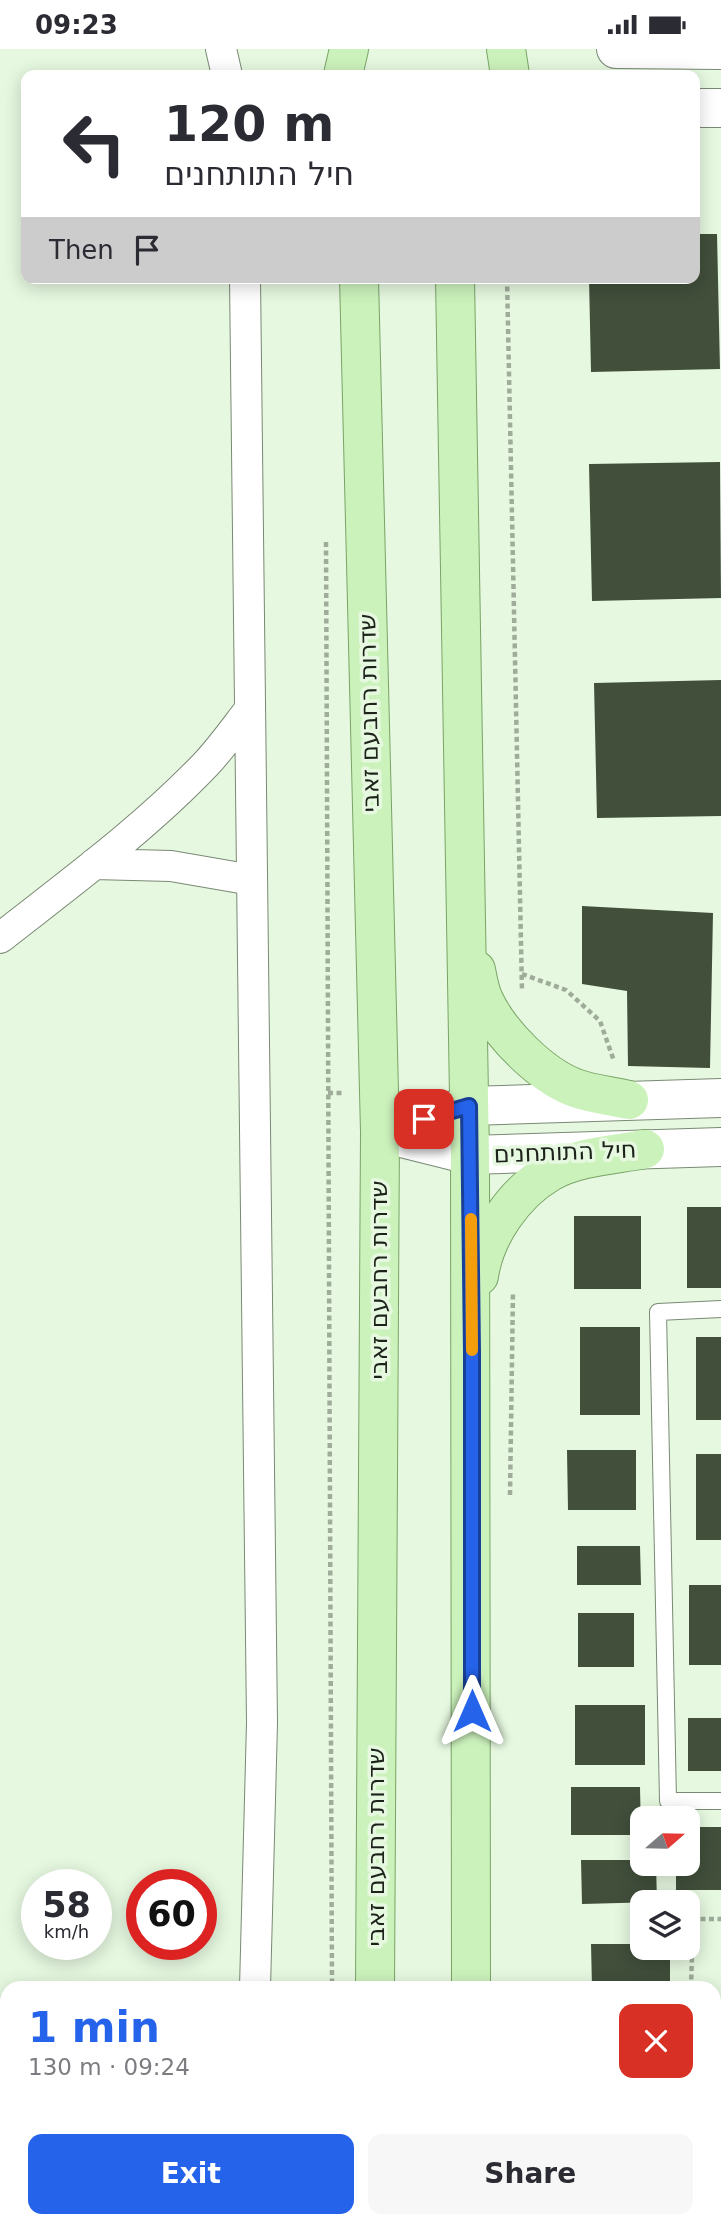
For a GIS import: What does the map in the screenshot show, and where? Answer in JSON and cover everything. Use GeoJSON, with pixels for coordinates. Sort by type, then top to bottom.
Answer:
{"type":"FeatureCollection","features":[{"type":"Feature","properties":{"kind":"main road"},"geometry":{"type":"LineString","coordinates":[[344,70],[349,49]]}},
{"type":"Feature","properties":{"kind":"main road"},"geometry":{"type":"LineString","coordinates":[[506,49],[509,70]]}},
{"type":"Feature","properties":{"kind":"main road","name":"שדרות רחבעם זאבי"},"geometry":{"type":"LineString","coordinates":[[359,284],[380,1132],[376,1981]]}},
{"type":"Feature","properties":{"kind":"main road"},"geometry":{"type":"LineString","coordinates":[[454,284],[472,1352],[471,1981]]}},
{"type":"Feature","properties":{"kind":"main road"},"geometry":{"type":"LineString","coordinates":[[466,909],[484,1001],[513,1041],[555,1078],[577,1088],[620,1098]]}},
{"type":"Feature","properties":{"kind":"main road"},"geometry":{"type":"LineString","coordinates":[[472,1352],[479,1272],[504,1216],[521,1195],[551,1171],[583,1160],[645,1149]]}},
{"type":"Feature","properties":{"kind":"street"},"geometry":{"type":"LineString","coordinates":[[221,49],[226,70]]}},
{"type":"Feature","properties":{"kind":"street"},"geometry":{"type":"LineString","coordinates":[[616,49],[721,50]]}},
{"type":"Feature","properties":{"kind":"street"},"geometry":{"type":"LineString","coordinates":[[700,108],[721,108]]}},
{"type":"Feature","properties":{"kind":"street"},"geometry":{"type":"LineString","coordinates":[[245,284],[262,1723],[255,1981]]}},
{"type":"Feature","properties":{"kind":"street"},"geometry":{"type":"LineString","coordinates":[[0,938],[163,805],[207,763],[250,709]]}},
{"type":"Feature","properties":{"kind":"street"},"geometry":{"type":"LineString","coordinates":[[94,864],[171,866],[252,880]]}},
{"type":"Feature","properties":{"kind":"street","name":"חיל התותחנים"},"geometry":{"type":"LineString","coordinates":[[380,1132],[469,1106],[620,1098],[721,1098]]}},
{"type":"Feature","properties":{"kind":"street","name":"חיל התותחנים"},"geometry":{"type":"LineString","coordinates":[[380,1132],[470,1154],[721,1147]]}},
{"type":"Feature","properties":{"kind":"lane"},"geometry":{"type":"LineString","coordinates":[[721,1309],[658,1312],[668,1801],[721,1801]]}},
{"type":"Feature","properties":{"kind":"path"},"geometry":{"type":"LineString","coordinates":[[507,284],[522,974],[522,1015],[513,1041]]}},
{"type":"Feature","properties":{"kind":"path"},"geometry":{"type":"LineString","coordinates":[[326,541],[332,1981]]}},
{"type":"Feature","properties":{"kind":"path"},"geometry":{"type":"LineString","coordinates":[[522,974],[566,991],[600,1021],[614,1060],[620,1098]]}},
{"type":"Feature","properties":{"kind":"path"},"geometry":{"type":"LineString","coordinates":[[691,1981],[693,1919],[721,1919]]}},
{"type":"Feature","properties":{"kind":"building"},"geometry":{"type":"Polygon","coordinates":[[[700,234],[717,234],[720,369],[591,372],[589,284],[700,284],[700,234]]]}},
{"type":"Feature","properties":{"kind":"building"},"geometry":{"type":"Polygon","coordinates":[[[720,462],[721,598],[592,601],[589,464],[720,462]]]}},
{"type":"Feature","properties":{"kind":"building"},"geometry":{"type":"Polygon","coordinates":[[[721,680],[721,816],[597,818],[594,683],[721,680]]]}},
{"type":"Feature","properties":{"kind":"building"},"geometry":{"type":"Polygon","coordinates":[[[582,906],[713,913],[710,1068],[628,1066],[627,991],[582,984],[582,906]]]}},
{"type":"Feature","properties":{"kind":"building"},"geometry":{"type":"Polygon","coordinates":[[[687,1207],[721,1207],[721,1288],[687,1288],[687,1207]]]}},
{"type":"Feature","properties":{"kind":"building"},"geometry":{"type":"Polygon","coordinates":[[[574,1216],[641,1216],[641,1289],[574,1289],[574,1216]]]}},
{"type":"Feature","properties":{"kind":"building"},"geometry":{"type":"Polygon","coordinates":[[[580,1327],[640,1327],[640,1415],[580,1415],[580,1327]]]}},
{"type":"Feature","properties":{"kind":"building"},"geometry":{"type":"Polygon","coordinates":[[[696,1337],[721,1337],[721,1420],[696,1420],[696,1337]]]}},
{"type":"Feature","properties":{"kind":"building"},"geometry":{"type":"Polygon","coordinates":[[[567,1450],[636,1450],[636,1510],[568,1510],[567,1450]]]}},
{"type":"Feature","properties":{"kind":"building"},"geometry":{"type":"Polygon","coordinates":[[[696,1454],[721,1454],[721,1540],[696,1540],[696,1454]]]}},
{"type":"Feature","properties":{"kind":"building"},"geometry":{"type":"Polygon","coordinates":[[[577,1546],[640,1546],[641,1585],[577,1585],[577,1546]]]}},
{"type":"Feature","properties":{"kind":"building"},"geometry":{"type":"Polygon","coordinates":[[[689,1585],[721,1585],[721,1665],[689,1665],[689,1585]]]}},
{"type":"Feature","properties":{"kind":"building"},"geometry":{"type":"Polygon","coordinates":[[[578,1613],[634,1613],[634,1667],[578,1667],[578,1613]]]}},
{"type":"Feature","properties":{"kind":"building"},"geometry":{"type":"Polygon","coordinates":[[[575,1705],[645,1705],[645,1765],[575,1765],[575,1705]]]}},
{"type":"Feature","properties":{"kind":"building"},"geometry":{"type":"Polygon","coordinates":[[[688,1718],[721,1718],[721,1771],[688,1771],[688,1718]]]}},
{"type":"Feature","properties":{"kind":"building"},"geometry":{"type":"Polygon","coordinates":[[[571,1787],[640,1787],[640,1806],[630,1806],[630,1835],[571,1835],[571,1787]]]}},
{"type":"Feature","properties":{"kind":"building"},"geometry":{"type":"Polygon","coordinates":[[[700,1827],[721,1827],[721,1890],[676,1890],[676,1876],[700,1876],[700,1827]]]}},
{"type":"Feature","properties":{"kind":"building"},"geometry":{"type":"Polygon","coordinates":[[[581,1860],[630,1860],[630,1876],[656,1876],[657,1890],[630,1890],[630,1903],[582,1904],[581,1860]]]}},
{"type":"Feature","properties":{"kind":"building"},"geometry":{"type":"Polygon","coordinates":[[[591,1944],[630,1944],[630,1960],[670,1960],[670,1981],[592,1981],[591,1944]]]}},
{"type":"Feature","properties":{"kind":"slow traffic"},"geometry":{"type":"LineString","coordinates":[[471,1219],[472,1350]]}},
{"type":"Feature","properties":{"kind":"route"},"geometry":{"type":"LineString","coordinates":[[424,1119],[469,1106],[472,1711]]}}]}
